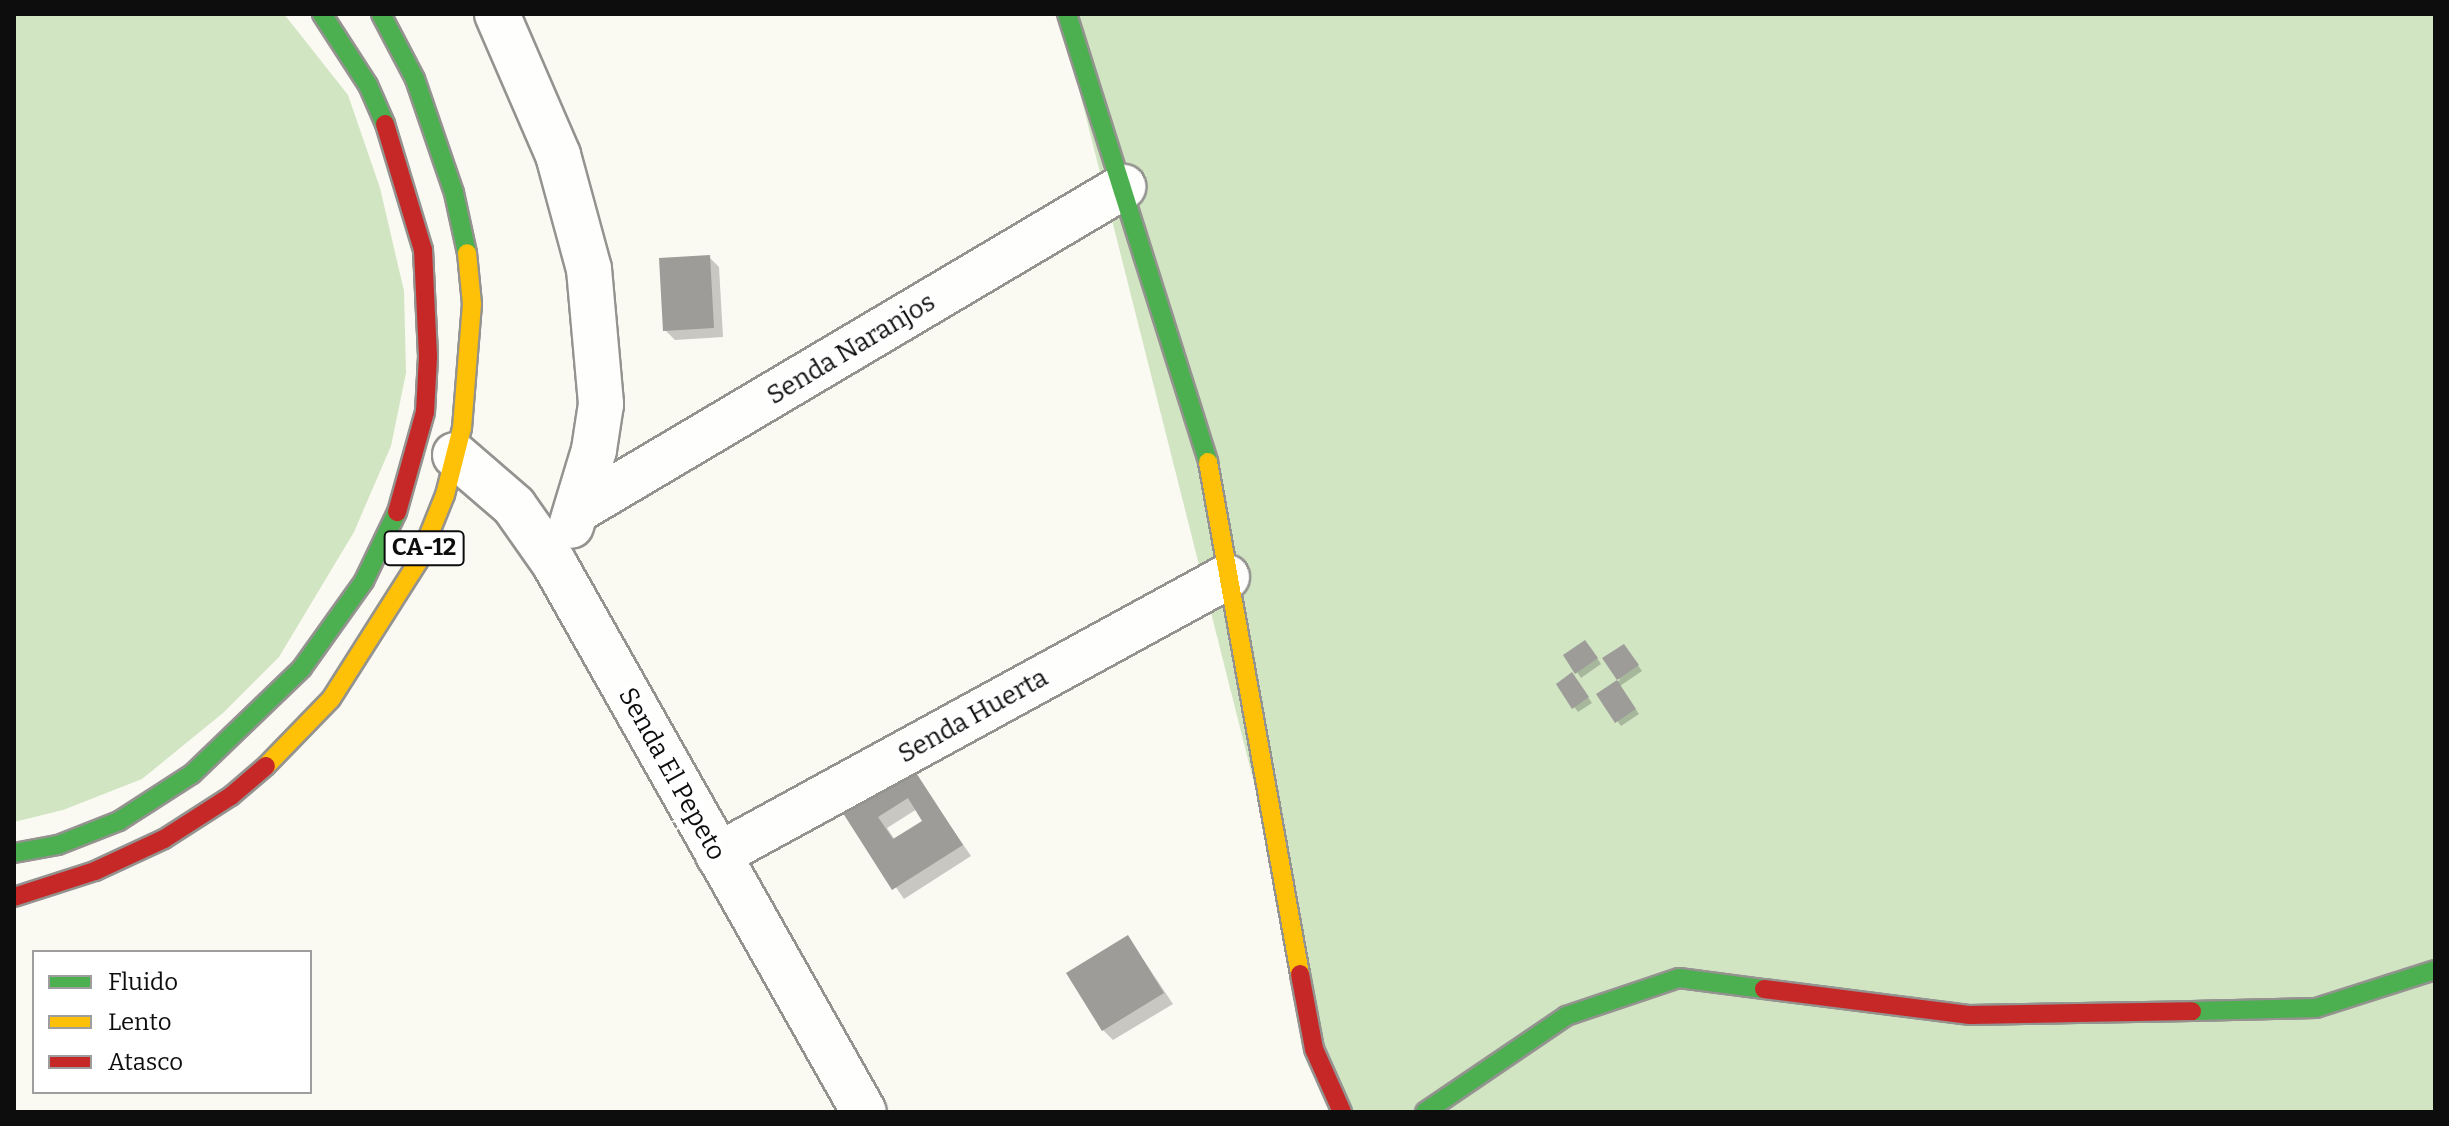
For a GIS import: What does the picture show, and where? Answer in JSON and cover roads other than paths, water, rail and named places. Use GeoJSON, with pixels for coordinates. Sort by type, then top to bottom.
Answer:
{"type":"FeatureCollection","features":[{"type":"Feature","properties":{"kind":"main road","name":"CA-12"},"geometry":{"type":"LineString","coordinates":[[14,853],[58,845],[119,821],[192,774],[302,668],[364,581],[394,524],[425,412],[428,357],[423,250],[395,147],[368,85],[322,14]]}},
{"type":"Feature","properties":{"kind":"main road","name":"CA-12"},"geometry":{"type":"LineString","coordinates":[[14,897],[95,871],[164,839],[231,796],[284,750],[331,699],[418,562],[455,455],[468,393],[472,304],[466,241],[415,79],[381,14]]}},
{"type":"Feature","properties":{"kind":"main road"},"geometry":{"type":"LineString","coordinates":[[1067,14],[1202,431],[1314,1049],[1342,1112]]}},
{"type":"Feature","properties":{"kind":"main road"},"geometry":{"type":"LineString","coordinates":[[1425,1112],[1566,1016],[1679,978],[1970,1015],[2316,1008],[2435,970]]}},
{"type":"Feature","properties":{"kind":"street"},"geometry":{"type":"LineString","coordinates":[[497,14],[558,155],[589,269],[601,404],[578,510],[554,563]]}},
{"type":"Feature","properties":{"kind":"street","name":"Senda Naranjos"},"geometry":{"type":"LineString","coordinates":[[578,510],[1123,187]]}},
{"type":"Feature","properties":{"kind":"street","name":"Senda El Pepeto"},"geometry":{"type":"LineString","coordinates":[[455,455],[514,506],[554,563],[864,1112]]}},
{"type":"Feature","properties":{"kind":"street","name":"Senda Huerta"},"geometry":{"type":"LineString","coordinates":[[718,855],[1227,577]]}}]}
